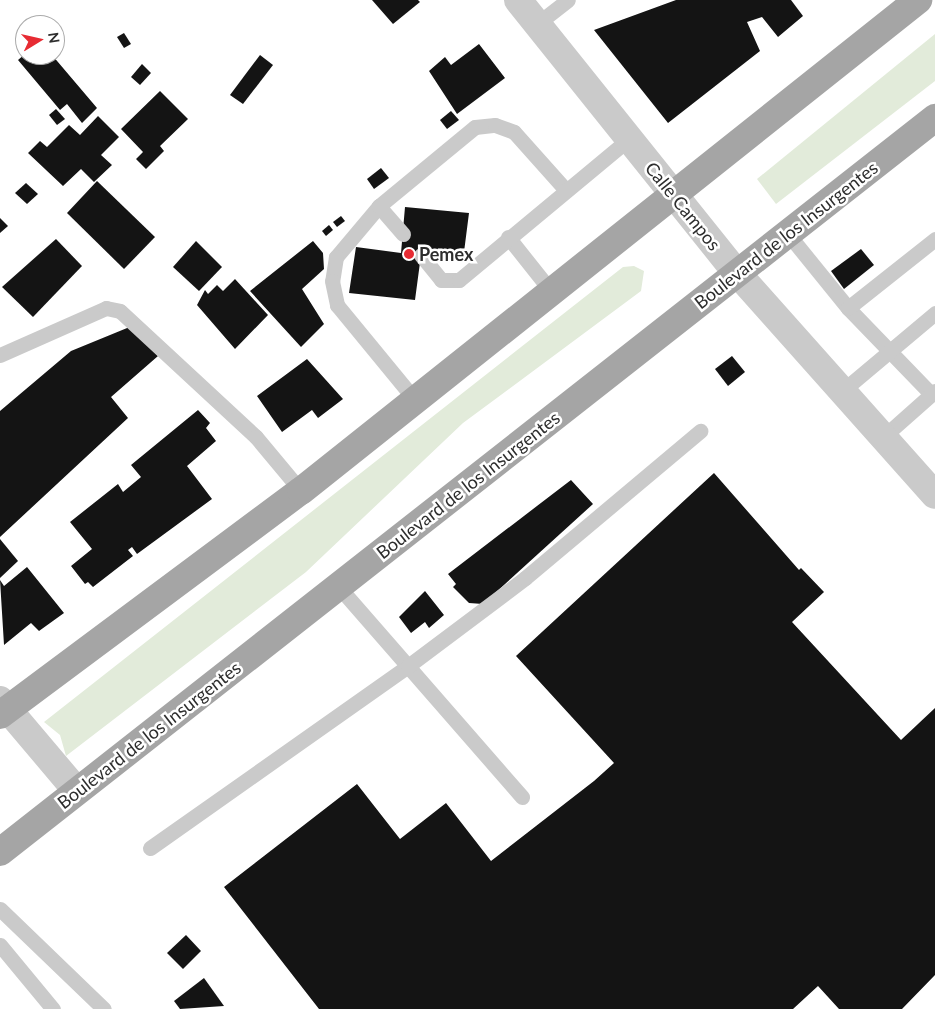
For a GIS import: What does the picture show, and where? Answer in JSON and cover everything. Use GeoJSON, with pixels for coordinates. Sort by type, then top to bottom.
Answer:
{"type":"FeatureCollection","features":[{"type":"Feature","properties":{"kind":"main road"},"geometry":{"type":"LineString","coordinates":[[3,708],[301,491],[673,193],[918,0]]}},
{"type":"Feature","properties":{"kind":"main road","name":"Boulevard de los Insurgentes"},"geometry":{"type":"LineString","coordinates":[[0,852],[935,118]]}},
{"type":"Feature","properties":{"kind":"street","name":"Calle Campos"},"geometry":{"type":"LineString","coordinates":[[518,0],[738,273],[841,392],[935,495]]}},
{"type":"Feature","properties":{"kind":"street"},"geometry":{"type":"LineString","coordinates":[[3,708],[77,791]]}},
{"type":"Feature","properties":{"kind":"lane"},"geometry":{"type":"LineString","coordinates":[[537,24],[568,0]]}},
{"type":"Feature","properties":{"kind":"lane"},"geometry":{"type":"LineString","coordinates":[[415,400],[337,305],[332,281],[336,257],[379,206],[475,127],[496,125],[514,132],[565,189]]}},
{"type":"Feature","properties":{"kind":"lane"},"geometry":{"type":"LineString","coordinates":[[420,255],[441,280],[459,280],[565,189],[630,139]]}},
{"type":"Feature","properties":{"kind":"lane"},"geometry":{"type":"LineString","coordinates":[[379,206],[403,234]]}},
{"type":"Feature","properties":{"kind":"lane"},"geometry":{"type":"LineString","coordinates":[[788,234],[848,308],[888,350],[933,392],[882,438]]}},
{"type":"Feature","properties":{"kind":"lane"},"geometry":{"type":"LineString","coordinates":[[508,237],[551,291]]}},
{"type":"Feature","properties":{"kind":"lane"},"geometry":{"type":"LineString","coordinates":[[848,308],[935,239]]}},
{"type":"Feature","properties":{"kind":"lane"},"geometry":{"type":"LineString","coordinates":[[0,354],[106,308],[120,310],[256,437],[301,491]]}},
{"type":"Feature","properties":{"kind":"lane"},"geometry":{"type":"LineString","coordinates":[[841,392],[888,350],[935,313]]}},
{"type":"Feature","properties":{"kind":"lane"},"geometry":{"type":"LineString","coordinates":[[150,848],[408,666],[525,578],[700,431]]}},
{"type":"Feature","properties":{"kind":"lane"},"geometry":{"type":"LineString","coordinates":[[338,586],[522,797]]}},
{"type":"Feature","properties":{"kind":"lane"},"geometry":{"type":"LineString","coordinates":[[0,909],[104,1009]]}},
{"type":"Feature","properties":{"kind":"lane"},"geometry":{"type":"LineString","coordinates":[[0,945],[53,1009]]}},
{"type":"Feature","properties":{"kind":"green space"},"geometry":{"type":"Polygon","coordinates":[[[935,34],[935,81],[776,204],[757,179],[935,34]]]}},
{"type":"Feature","properties":{"kind":"green space"},"geometry":{"type":"Polygon","coordinates":[[[634,266],[644,271],[641,291],[463,423],[306,572],[66,756],[60,735],[44,722],[623,267],[634,266]]]}},
{"type":"Feature","properties":{"kind":"building"},"geometry":{"type":"Polygon","coordinates":[[[372,0],[418,0],[420,2],[393,24],[372,0]]]}},
{"type":"Feature","properties":{"kind":"building"},"geometry":{"type":"Polygon","coordinates":[[[676,0],[791,0],[803,16],[778,37],[762,17],[747,22],[760,51],[668,123],[594,30],[676,0]]]}},
{"type":"Feature","properties":{"kind":"building"},"geometry":{"type":"Polygon","coordinates":[[[124,33],[131,44],[124,48],[117,37],[124,33]]]}},
{"type":"Feature","properties":{"kind":"building"},"geometry":{"type":"Polygon","coordinates":[[[479,44],[505,78],[457,114],[429,71],[445,57],[451,65],[479,44]]]}},
{"type":"Feature","properties":{"kind":"building"},"geometry":{"type":"Polygon","coordinates":[[[260,55],[273,65],[243,104],[230,95],[260,55]]]}},
{"type":"Feature","properties":{"kind":"building"},"geometry":{"type":"Polygon","coordinates":[[[142,64],[151,73],[140,85],[131,77],[142,64]]]}},
{"type":"Feature","properties":{"kind":"building"},"geometry":{"type":"Polygon","coordinates":[[[22,65],[60,65],[97,108],[82,123],[67,104],[60,110],[22,65]]]}},
{"type":"Feature","properties":{"kind":"building"},"geometry":{"type":"Polygon","coordinates":[[[160,91],[188,119],[160,146],[164,151],[146,169],[136,159],[143,152],[121,129],[160,91]]]}},
{"type":"Feature","properties":{"kind":"building"},"geometry":{"type":"Polygon","coordinates":[[[56,109],[65,119],[57,125],[49,115],[56,109]]]}},
{"type":"Feature","properties":{"kind":"building"},"geometry":{"type":"Polygon","coordinates":[[[451,111],[459,120],[447,129],[440,120],[451,111]]]}},
{"type":"Feature","properties":{"kind":"building"},"geometry":{"type":"Polygon","coordinates":[[[98,116],[119,137],[101,155],[112,165],[94,182],[81,169],[63,186],[28,153],[40,141],[47,147],[69,125],[80,135],[98,116]]]}},
{"type":"Feature","properties":{"kind":"building"},"geometry":{"type":"Polygon","coordinates":[[[381,168],[389,178],[374,189],[367,179],[381,168]]]}},
{"type":"Feature","properties":{"kind":"building"},"geometry":{"type":"Polygon","coordinates":[[[97,181],[155,237],[124,269],[67,213],[97,181]]]}},
{"type":"Feature","properties":{"kind":"building"},"geometry":{"type":"Polygon","coordinates":[[[26,183],[38,194],[27,204],[15,193],[26,183]]]}},
{"type":"Feature","properties":{"kind":"building","name":"Pemex"},"geometry":{"type":"Polygon","coordinates":[[[405,207],[469,213],[463,260],[421,255],[415,300],[349,293],[356,247],[401,253],[405,207]]]}},
{"type":"Feature","properties":{"kind":"building"},"geometry":{"type":"Polygon","coordinates":[[[341,216],[345,221],[337,227],[333,222],[341,216]]]}},
{"type":"Feature","properties":{"kind":"building"},"geometry":{"type":"Polygon","coordinates":[[[0,218],[8,226],[0,233],[0,218]]]}},
{"type":"Feature","properties":{"kind":"building"},"geometry":{"type":"Polygon","coordinates":[[[329,225],[333,230],[326,236],[322,231],[329,225]]]}},
{"type":"Feature","properties":{"kind":"building"},"geometry":{"type":"Polygon","coordinates":[[[56,239],[82,266],[33,317],[2,287],[56,239]]]}},
{"type":"Feature","properties":{"kind":"building"},"geometry":{"type":"Polygon","coordinates":[[[196,241],[222,267],[199,291],[173,267],[196,241]]]}},
{"type":"Feature","properties":{"kind":"building"},"geometry":{"type":"Polygon","coordinates":[[[313,241],[323,253],[324,269],[302,289],[324,324],[301,347],[250,291],[313,241]]]}},
{"type":"Feature","properties":{"kind":"building"},"geometry":{"type":"Polygon","coordinates":[[[861,249],[874,265],[844,289],[831,271],[861,249]]]}},
{"type":"Feature","properties":{"kind":"building"},"geometry":{"type":"Polygon","coordinates":[[[235,279],[268,315],[235,349],[197,305],[205,290],[208,294],[217,285],[223,291],[235,279]]]}},
{"type":"Feature","properties":{"kind":"building"},"geometry":{"type":"Polygon","coordinates":[[[132,326],[158,356],[111,397],[128,418],[0,537],[0,411],[71,351],[132,326]]]}},
{"type":"Feature","properties":{"kind":"building"},"geometry":{"type":"Polygon","coordinates":[[[732,356],[745,372],[728,386],[715,369],[732,356]]]}},
{"type":"Feature","properties":{"kind":"building"},"geometry":{"type":"Polygon","coordinates":[[[307,359],[343,399],[318,418],[312,410],[282,432],[257,396],[307,359]]]}},
{"type":"Feature","properties":{"kind":"building"},"geometry":{"type":"Polygon","coordinates":[[[198,410],[210,423],[206,428],[216,441],[187,466],[212,499],[137,554],[132,547],[128,550],[133,556],[93,587],[88,582],[85,584],[71,566],[92,549],[70,522],[118,484],[123,492],[141,477],[131,465],[198,410]]]}},
{"type":"Feature","properties":{"kind":"building"},"geometry":{"type":"Polygon","coordinates":[[[714,473],[799,570],[801,568],[824,592],[792,622],[901,740],[935,708],[935,975],[902,1009],[839,1009],[818,986],[793,1009],[319,1009],[224,887],[357,784],[400,839],[446,803],[491,861],[594,781],[614,763],[516,656],[714,473]]]}},
{"type":"Feature","properties":{"kind":"building"},"geometry":{"type":"Polygon","coordinates":[[[571,480],[593,504],[483,604],[469,603],[453,587],[456,584],[448,574],[571,480]]]}},
{"type":"Feature","properties":{"kind":"building"},"geometry":{"type":"Polygon","coordinates":[[[0,539],[18,561],[0,578],[0,539]]]}},
{"type":"Feature","properties":{"kind":"building"},"geometry":{"type":"Polygon","coordinates":[[[27,567],[64,613],[39,631],[31,623],[4,645],[0,580],[4,586],[27,567]]]}},
{"type":"Feature","properties":{"kind":"building"},"geometry":{"type":"Polygon","coordinates":[[[425,591],[444,615],[429,628],[425,622],[411,633],[399,617],[425,591]]]}},
{"type":"Feature","properties":{"kind":"building"},"geometry":{"type":"Polygon","coordinates":[[[186,935],[201,951],[183,969],[167,953],[186,935]]]}},
{"type":"Feature","properties":{"kind":"building"},"geometry":{"type":"Polygon","coordinates":[[[204,978],[224,1006],[180,1009],[174,1001],[204,978]]]}},
{"type":"Feature","properties":{"kind":"place","name":"Pemex"},"geometry":{"type":"Point","coordinates":[409,254]}}]}
